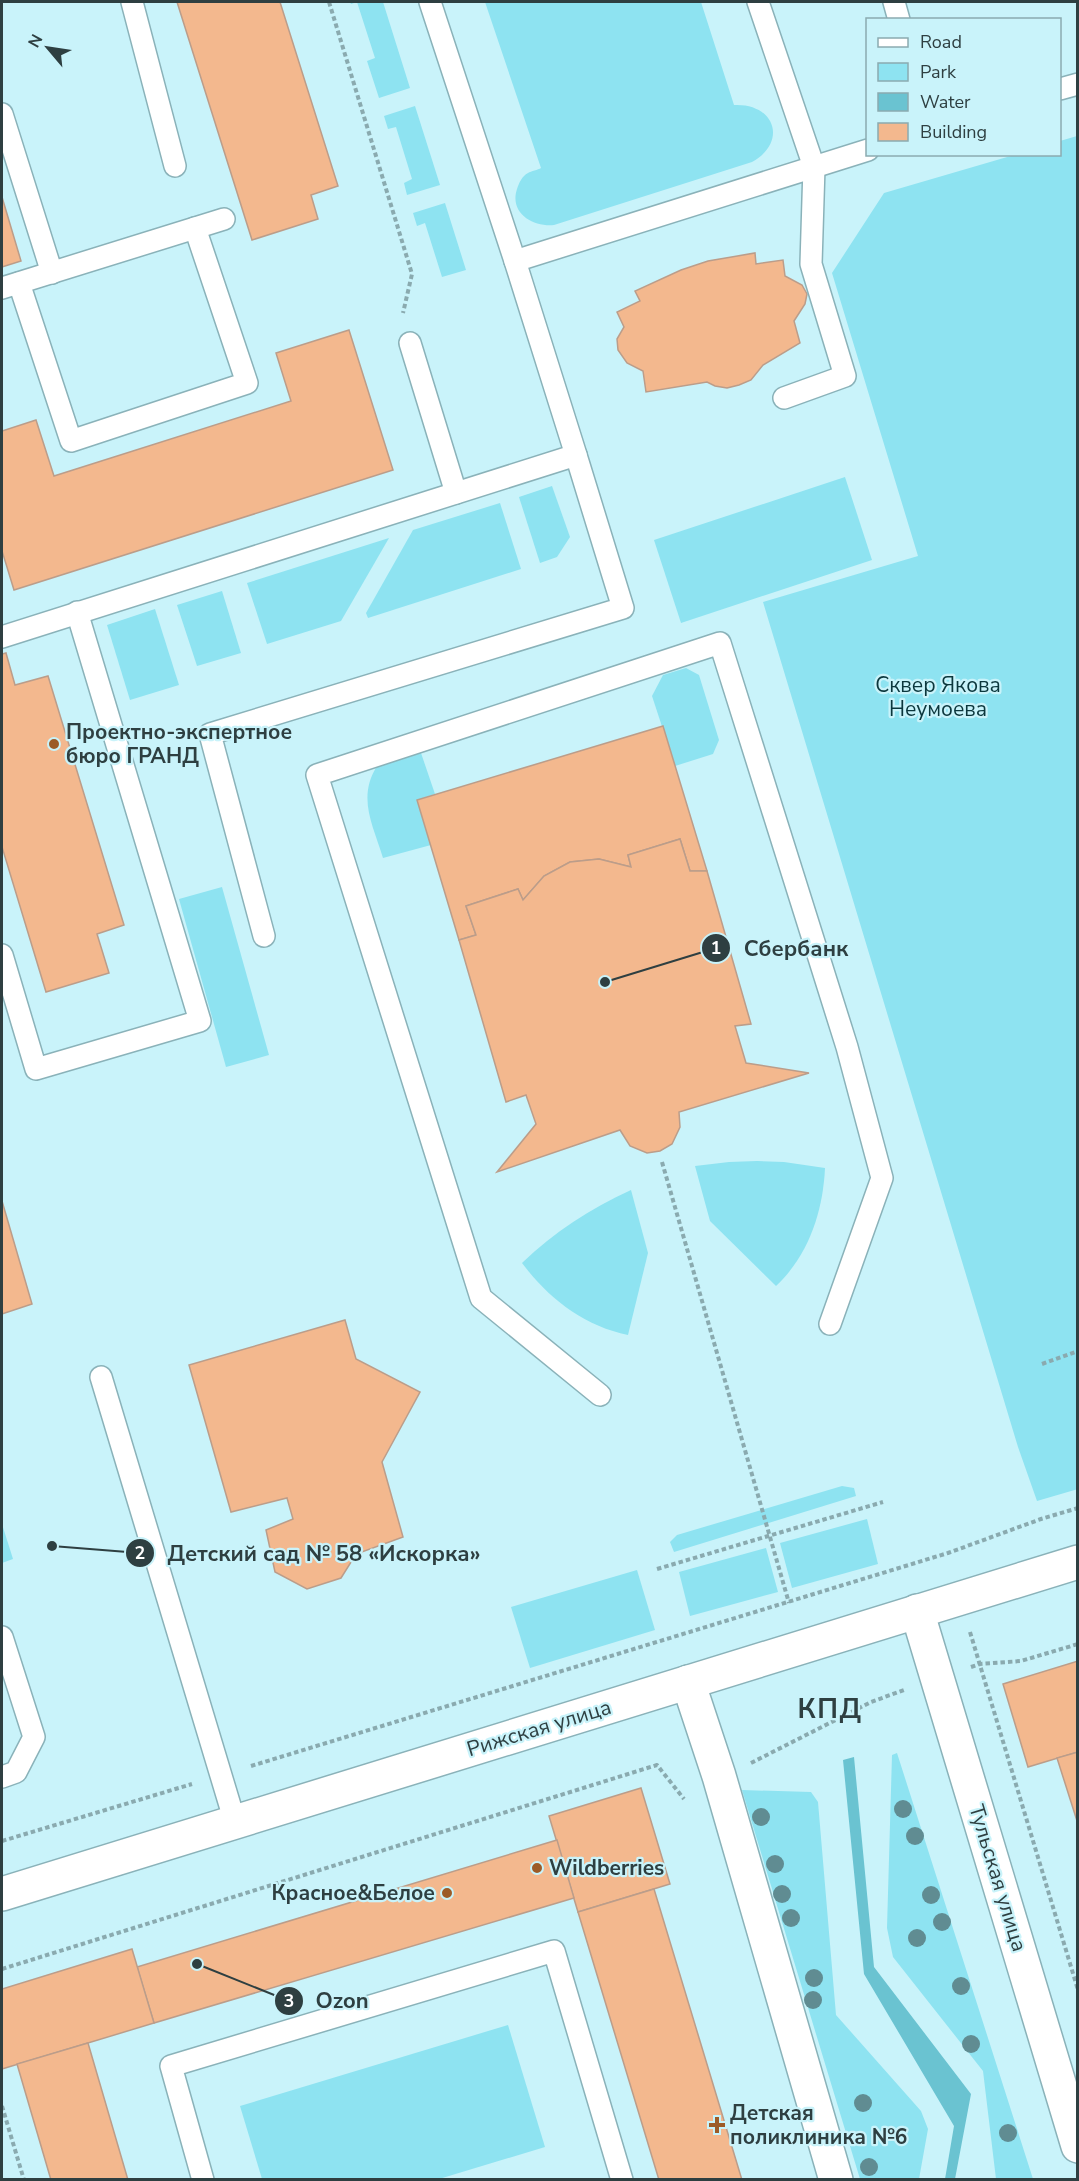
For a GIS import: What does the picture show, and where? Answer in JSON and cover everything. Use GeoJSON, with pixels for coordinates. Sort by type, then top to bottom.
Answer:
{"type":"FeatureCollection","features":[{"type":"Feature","properties":{"kind":"street","name":"Рижская улица"},"geometry":{"type":"LineString","coordinates":[[2,1894],[1077,1562]]}},
{"type":"Feature","properties":{"kind":"street","name":"Тульская улица"},"geometry":{"type":"LineString","coordinates":[[918,1611],[1077,2146]]}},
{"type":"Feature","properties":{"kind":"street"},"geometry":{"type":"LineString","coordinates":[[688,1682],[719,1776],[836,2180]]}},
{"type":"Feature","properties":{"kind":"lane"},"geometry":{"type":"LineString","coordinates":[[132,2],[175,166]]}},
{"type":"Feature","properties":{"kind":"lane"},"geometry":{"type":"LineString","coordinates":[[264,936],[210,734],[623,608],[515,261],[430,2]]}},
{"type":"Feature","properties":{"kind":"lane"},"geometry":{"type":"LineString","coordinates":[[758,2],[814,167],[811,264],[845,376],[784,398]]}},
{"type":"Feature","properties":{"kind":"lane"},"geometry":{"type":"LineString","coordinates":[[894,2],[898,18]]}},
{"type":"Feature","properties":{"kind":"lane"},"geometry":{"type":"LineString","coordinates":[[1061,88],[1077,84]]}},
{"type":"Feature","properties":{"kind":"lane"},"geometry":{"type":"LineString","coordinates":[[2,114],[52,273]]}},
{"type":"Feature","properties":{"kind":"lane"},"geometry":{"type":"LineString","coordinates":[[515,261],[866,150]]}},
{"type":"Feature","properties":{"kind":"lane"},"geometry":{"type":"LineString","coordinates":[[195,228],[247,383],[71,441],[10,285],[224,219]]}},
{"type":"Feature","properties":{"kind":"lane"},"geometry":{"type":"LineString","coordinates":[[410,343],[456,493]]}},
{"type":"Feature","properties":{"kind":"lane"},"geometry":{"type":"LineString","coordinates":[[2,636],[576,455]]}},
{"type":"Feature","properties":{"kind":"lane"},"geometry":{"type":"LineString","coordinates":[[2,955],[36,1069],[200,1021],[77,612]]}},
{"type":"Feature","properties":{"kind":"lane"},"geometry":{"type":"LineString","coordinates":[[600,1395],[481,1298],[317,775],[720,643],[847,1047],[882,1178],[830,1324]]}},
{"type":"Feature","properties":{"kind":"lane"},"geometry":{"type":"LineString","coordinates":[[101,1377],[235,1822]]}},
{"type":"Feature","properties":{"kind":"lane"},"geometry":{"type":"LineString","coordinates":[[2,1638],[34,1737],[16,1772],[2,1777]]}},
{"type":"Feature","properties":{"kind":"lane"},"geometry":{"type":"LineString","coordinates":[[204,2180],[171,2066],[554,1951],[622,2180]]}},
{"type":"Feature","properties":{"kind":"path"},"geometry":{"type":"LineString","coordinates":[[329,2],[412,274],[403,316],[410,343]]}},
{"type":"Feature","properties":{"kind":"path"},"geometry":{"type":"LineString","coordinates":[[662,1162],[789,1603]]}},
{"type":"Feature","properties":{"kind":"path"},"geometry":{"type":"LineString","coordinates":[[1042,1364],[1077,1351]]}},
{"type":"Feature","properties":{"kind":"path"},"geometry":{"type":"LineString","coordinates":[[657,1569],[883,1502]]}},
{"type":"Feature","properties":{"kind":"path"},"geometry":{"type":"LineString","coordinates":[[2,1841],[789,1603],[948,1553],[1077,1508]]}},
{"type":"Feature","properties":{"kind":"path"},"geometry":{"type":"LineString","coordinates":[[960,1598],[1077,1990]]}},
{"type":"Feature","properties":{"kind":"path"},"geometry":{"type":"LineString","coordinates":[[2,1969],[657,1766],[683,1796]]}},
{"type":"Feature","properties":{"kind":"path"},"geometry":{"type":"LineString","coordinates":[[2,2106],[24,2180]]}},
{"type":"Feature","properties":{"kind":"green space"},"geometry":{"type":"Polygon","coordinates":[[[357,2],[383,2],[410,88],[379,98],[367,61],[375,58],[357,2]]]}},
{"type":"Feature","properties":{"kind":"green space"},"geometry":{"type":"Polygon","coordinates":[[[485,2],[701,2],[734,105],[759,110],[767,117],[772,125],[773,135],[770,144],[763,154],[752,162],[554,225],[531,221],[520,211],[515,198],[524,176],[541,168],[485,2]]]}},
{"type":"Feature","properties":{"kind":"green space"},"geometry":{"type":"Polygon","coordinates":[[[415,106],[440,185],[407,195],[404,183],[412,179],[396,127],[388,129],[384,116],[415,106]]]}},
{"type":"Feature","properties":{"kind":"green space","name":"Сквер Якова Неумоева"},"geometry":{"type":"Polygon","coordinates":[[[1077,136],[1078,1489],[1037,1501],[1018,1447],[763,602],[918,556],[832,273],[884,193],[1011,156],[1061,156],[1061,141],[1077,136]]]}},
{"type":"Feature","properties":{"kind":"green space"},"geometry":{"type":"Polygon","coordinates":[[[445,203],[466,270],[442,277],[425,223],[417,226],[413,213],[445,203]]]}},
{"type":"Feature","properties":{"kind":"green space"},"geometry":{"type":"Polygon","coordinates":[[[845,477],[872,560],[681,623],[654,540],[845,477]]]}},
{"type":"Feature","properties":{"kind":"green space"},"geometry":{"type":"Polygon","coordinates":[[[552,486],[570,537],[557,557],[540,563],[519,497],[552,486]]]}},
{"type":"Feature","properties":{"kind":"green space"},"geometry":{"type":"Polygon","coordinates":[[[500,503],[521,569],[368,618],[366,613],[413,530],[500,503]]]}},
{"type":"Feature","properties":{"kind":"green space"},"geometry":{"type":"Polygon","coordinates":[[[389,538],[341,621],[267,644],[247,583],[389,538]]]}},
{"type":"Feature","properties":{"kind":"green space"},"geometry":{"type":"Polygon","coordinates":[[[222,591],[241,653],[197,666],[177,605],[222,591]]]}},
{"type":"Feature","properties":{"kind":"green space"},"geometry":{"type":"Polygon","coordinates":[[[155,609],[179,685],[130,700],[107,625],[155,609]]]}},
{"type":"Feature","properties":{"kind":"green space"},"geometry":{"type":"Polygon","coordinates":[[[686,668],[699,675],[719,740],[713,754],[675,766],[652,696],[663,675],[686,668]]]}},
{"type":"Feature","properties":{"kind":"green space"},"geometry":{"type":"Polygon","coordinates":[[[421,753],[435,794],[417,800],[431,845],[383,858],[371,823],[367,800],[371,778],[377,766],[421,753]]]}},
{"type":"Feature","properties":{"kind":"green space"},"geometry":{"type":"Polygon","coordinates":[[[222,887],[269,1055],[226,1067],[179,899],[222,887]]]}},
{"type":"Feature","properties":{"kind":"green space"},"geometry":{"type":"Polygon","coordinates":[[[757,1161],[825,1168],[821,1200],[812,1231],[797,1261],[776,1286],[710,1221],[695,1166],[757,1161]]]}},
{"type":"Feature","properties":{"kind":"green space"},"geometry":{"type":"Polygon","coordinates":[[[631,1190],[648,1253],[628,1335],[582,1318],[544,1288],[522,1263],[573,1222],[631,1190]]]}},
{"type":"Feature","properties":{"kind":"green space"},"geometry":{"type":"Polygon","coordinates":[[[842,1486],[854,1488],[856,1496],[674,1552],[670,1542],[677,1535],[842,1486]]]}},
{"type":"Feature","properties":{"kind":"green space"},"geometry":{"type":"Polygon","coordinates":[[[867,1519],[878,1564],[792,1588],[780,1543],[867,1519]]]}},
{"type":"Feature","properties":{"kind":"green space"},"geometry":{"type":"Polygon","coordinates":[[[2,1524],[13,1559],[2,1563],[2,1524]]]}},
{"type":"Feature","properties":{"kind":"green space"},"geometry":{"type":"Polygon","coordinates":[[[766,1548],[778,1592],[690,1616],[679,1572],[766,1548]]]}},
{"type":"Feature","properties":{"kind":"green space"},"geometry":{"type":"Polygon","coordinates":[[[637,1570],[655,1630],[530,1668],[511,1607],[637,1570]]]}},
{"type":"Feature","properties":{"kind":"green space"},"geometry":{"type":"Polygon","coordinates":[[[897,1753],[1033,2179],[996,2179],[983,2071],[893,1957],[887,1928],[892,1755],[897,1753]]]}},
{"type":"Feature","properties":{"kind":"green space"},"geometry":{"type":"Polygon","coordinates":[[[742,1790],[811,1792],[818,1802],[836,2015],[921,2111],[928,2129],[919,2179],[860,2179],[742,1790]]]}},
{"type":"Feature","properties":{"kind":"green space"},"geometry":{"type":"Polygon","coordinates":[[[508,2025],[545,2147],[439,2179],[262,2179],[240,2106],[508,2025]]]}},
{"type":"Feature","properties":{"kind":"water"},"geometry":{"type":"Polygon","coordinates":[[[854,1757],[874,1967],[971,2094],[955,2179],[945,2179],[954,2126],[864,1974],[843,1760],[854,1757]]]}},
{"type":"Feature","properties":{"kind":"building"},"geometry":{"type":"Polygon","coordinates":[[[177,2],[280,2],[338,186],[311,195],[318,219],[252,240],[177,2]]]}},
{"type":"Feature","properties":{"kind":"building"},"geometry":{"type":"Polygon","coordinates":[[[2,197],[21,261],[2,267],[2,197]]]}},
{"type":"Feature","properties":{"kind":"building"},"geometry":{"type":"Polygon","coordinates":[[[755,253],[756,264],[783,260],[785,276],[802,285],[807,294],[805,304],[794,321],[800,343],[763,365],[751,380],[739,385],[727,388],[707,382],[646,392],[643,371],[627,363],[618,350],[617,339],[624,327],[617,312],[640,301],[635,291],[681,270],[708,261],[755,253]]]}},
{"type":"Feature","properties":{"kind":"building"},"geometry":{"type":"Polygon","coordinates":[[[349,330],[393,470],[14,590],[2,551],[2,431],[36,420],[54,476],[291,401],[276,353],[349,330]]]}},
{"type":"Feature","properties":{"kind":"building"},"geometry":{"type":"Polygon","coordinates":[[[6,653],[15,685],[48,676],[124,925],[97,934],[109,973],[46,992],[2,847],[2,654],[6,653]]]}},
{"type":"Feature","properties":{"kind":"building"},"geometry":{"type":"Polygon","coordinates":[[[663,726],[707,871],[690,871],[680,839],[628,855],[631,867],[599,859],[570,862],[544,876],[523,900],[518,889],[466,906],[476,935],[459,940],[417,800],[663,726]]]}},
{"type":"Feature","properties":{"kind":"building"},"geometry":{"type":"Polygon","coordinates":[[[680,839],[690,871],[707,871],[751,1024],[735,1026],[746,1063],[809,1073],[679,1112],[680,1127],[672,1144],[660,1151],[647,1153],[630,1146],[620,1130],[497,1172],[536,1124],[526,1095],[506,1102],[459,940],[476,935],[466,906],[518,889],[523,900],[544,876],[570,862],[599,859],[631,867],[628,855],[680,839]]]}},
{"type":"Feature","properties":{"kind":"building"},"geometry":{"type":"Polygon","coordinates":[[[2,1201],[32,1304],[2,1314],[2,1201]]]}},
{"type":"Feature","properties":{"kind":"building"},"geometry":{"type":"Polygon","coordinates":[[[345,1320],[356,1359],[420,1392],[382,1462],[403,1537],[356,1554],[341,1578],[307,1589],[275,1572],[266,1530],[293,1519],[287,1498],[231,1512],[189,1365],[345,1320]]]}},
{"type":"Feature","properties":{"kind":"building"},"geometry":{"type":"Polygon","coordinates":[[[1078,1661],[1078,1752],[1028,1767],[1003,1684],[1078,1661]]]}},
{"type":"Feature","properties":{"kind":"building"},"geometry":{"type":"Polygon","coordinates":[[[1078,1752],[1078,1824],[1057,1758],[1078,1752]]]}},
{"type":"Feature","properties":{"kind":"building"},"geometry":{"type":"Polygon","coordinates":[[[641,1788],[670,1884],[578,1912],[549,1816],[641,1788]]]}},
{"type":"Feature","properties":{"kind":"building"},"geometry":{"type":"Polygon","coordinates":[[[557,1840],[574,1898],[154,2023],[137,1967],[557,1840]]]}},
{"type":"Feature","properties":{"kind":"building"},"geometry":{"type":"Polygon","coordinates":[[[654,1889],[742,2180],[659,2180],[578,1912],[654,1889]]]}},
{"type":"Feature","properties":{"kind":"building"},"geometry":{"type":"Polygon","coordinates":[[[132,1949],[154,2023],[2,2069],[2,1989],[132,1949]]]}},
{"type":"Feature","properties":{"kind":"building"},"geometry":{"type":"Polygon","coordinates":[[[88,2043],[128,2180],[51,2180],[17,2064],[88,2043]]]}},
{"type":"Feature","properties":{"kind":"place","name":"Проектно-экспертное бюро ГРАНД"},"geometry":{"type":"Point","coordinates":[54,744]}},
{"type":"Feature","properties":{"kind":"place","name":"Сбербанк"},"geometry":{"type":"Point","coordinates":[605,982]}},
{"type":"Feature","properties":{"kind":"place","name":"Детский сад № 58 «Искорка»"},"geometry":{"type":"Point","coordinates":[52,1546]}},
{"type":"Feature","properties":{"kind":"place","name":"Wildberries"},"geometry":{"type":"Point","coordinates":[537,1868]}},
{"type":"Feature","properties":{"kind":"place","name":"Красное&Белое"},"geometry":{"type":"Point","coordinates":[447,1893]}},
{"type":"Feature","properties":{"kind":"place","name":"Ozon"},"geometry":{"type":"Point","coordinates":[197,1964]}},
{"type":"Feature","properties":{"kind":"place","name":"Детская поликлиника №6"},"geometry":{"type":"Point","coordinates":[717,2125]}},
{"type":"Feature","properties":{"kind":"district","name":"КПД"},"geometry":{"type":"Point","coordinates":[830,1709]}}]}
